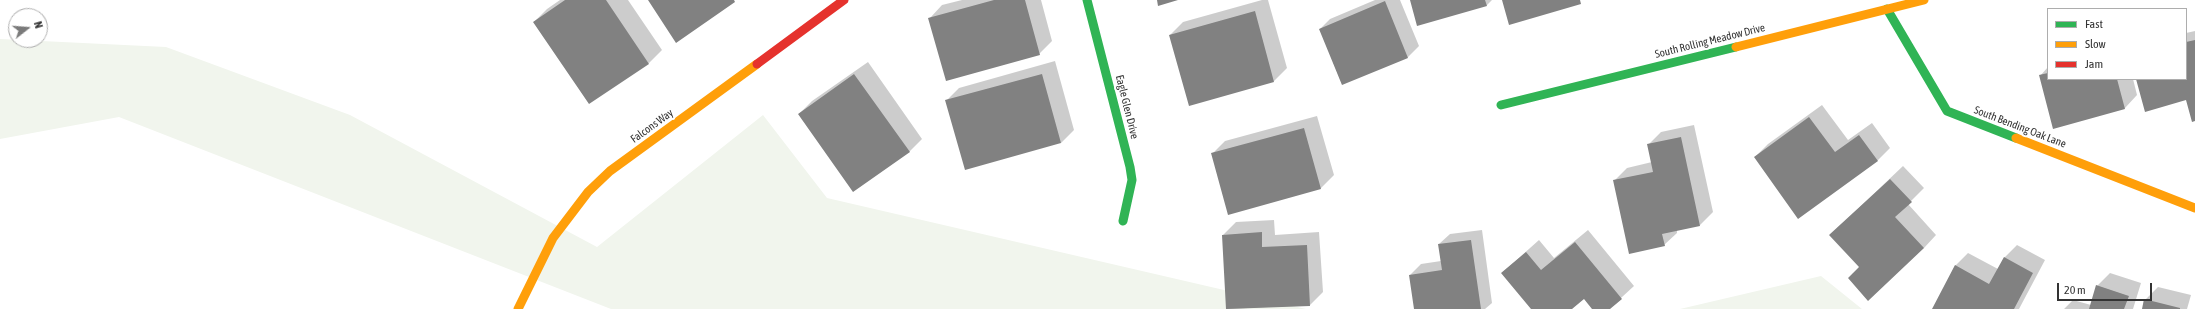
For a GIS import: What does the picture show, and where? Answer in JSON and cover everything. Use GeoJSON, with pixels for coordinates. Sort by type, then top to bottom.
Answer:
{"type":"FeatureCollection","features":[{"type":"Feature","properties":{"kind":"street","name":"Falcons Way"},"geometry":{"type":"LineString","coordinates":[[518,309],[536,268],[557,232],[581,198],[610,171],[844,0]]}},
{"type":"Feature","properties":{"kind":"street","name":"Eagle Glen Drive"},"geometry":{"type":"LineString","coordinates":[[1087,0],[1130,167],[1132,180],[1123,221]]}},
{"type":"Feature","properties":{"kind":"street","name":"South Rolling Meadow Drive"},"geometry":{"type":"LineString","coordinates":[[1501,105],[1924,0]]}},
{"type":"Feature","properties":{"kind":"street","name":"South Bending Oak Lane"},"geometry":{"type":"LineString","coordinates":[[1887,9],[1947,111],[2195,208]]}},
{"type":"Feature","properties":{"kind":"shaded area"},"geometry":{"type":"Polygon","coordinates":[[[0,39],[8,39],[8,48],[48,48],[48,41],[166,47],[350,115],[597,247],[763,115],[827,198],[1306,309],[611,309],[119,117],[0,139],[0,39]]]}},
{"type":"Feature","properties":{"kind":"shaded area"},"geometry":{"type":"Polygon","coordinates":[[[1821,276],[1862,309],[1680,309],[1821,276]]]}},
{"type":"Feature","properties":{"kind":"building"},"geometry":{"type":"Polygon","coordinates":[[[565,0],[606,0],[649,64],[589,104],[533,22],[565,0]]]}},
{"type":"Feature","properties":{"kind":"building"},"geometry":{"type":"Polygon","coordinates":[[[648,0],[734,0],[735,2],[676,43],[648,0]]]}},
{"type":"Feature","properties":{"kind":"building"},"geometry":{"type":"Polygon","coordinates":[[[994,0],[1025,0],[1040,55],[946,81],[928,18],[994,0]]]}},
{"type":"Feature","properties":{"kind":"building"},"geometry":{"type":"Polygon","coordinates":[[[1157,0],[1178,0],[1158,6],[1157,0]]]}},
{"type":"Feature","properties":{"kind":"building"},"geometry":{"type":"Polygon","coordinates":[[[1410,0],[1485,0],[1487,6],[1417,26],[1410,0]]]}},
{"type":"Feature","properties":{"kind":"building"},"geometry":{"type":"Polygon","coordinates":[[[1502,0],[1580,0],[1581,4],[1509,25],[1502,0]]]}},
{"type":"Feature","properties":{"kind":"building"},"geometry":{"type":"Polygon","coordinates":[[[1385,1],[1408,58],[1342,85],[1319,29],[1385,1]]]}},
{"type":"Feature","properties":{"kind":"building"},"geometry":{"type":"Polygon","coordinates":[[[1255,11],[1274,82],[1189,106],[1169,35],[1255,11]]]}},
{"type":"Feature","properties":{"kind":"building"},"geometry":{"type":"Polygon","coordinates":[[[2195,40],[2195,121],[2192,122],[2186,100],[2145,112],[2136,80],[2187,80],[2187,42],[2195,40]]]}},
{"type":"Feature","properties":{"kind":"building"},"geometry":{"type":"Polygon","coordinates":[[[2047,73],[2047,80],[2117,80],[2125,109],[2053,129],[2039,75],[2047,73]]]}},
{"type":"Feature","properties":{"kind":"building"},"geometry":{"type":"Polygon","coordinates":[[[854,74],[910,152],[853,192],[798,114],[854,74]]]}},
{"type":"Feature","properties":{"kind":"building"},"geometry":{"type":"Polygon","coordinates":[[[1042,74],[1061,143],[965,170],[945,100],[1042,74]]]}},
{"type":"Feature","properties":{"kind":"building"},"geometry":{"type":"Polygon","coordinates":[[[1809,117],[1835,152],[1859,135],[1878,161],[1798,219],[1754,157],[1809,117]]]}},
{"type":"Feature","properties":{"kind":"building"},"geometry":{"type":"Polygon","coordinates":[[[1304,128],[1321,189],[1228,215],[1211,153],[1304,128]]]}},
{"type":"Feature","properties":{"kind":"building"},"geometry":{"type":"Polygon","coordinates":[[[1681,137],[1700,226],[1662,234],[1665,246],[1629,254],[1613,180],[1653,172],[1647,144],[1681,137]]]}},
{"type":"Feature","properties":{"kind":"building"},"geometry":{"type":"Polygon","coordinates":[[[1890,179],[1912,202],[1895,217],[1924,248],[1868,301],[1848,278],[1859,267],[1829,235],[1890,179]]]}},
{"type":"Feature","properties":{"kind":"building"},"geometry":{"type":"Polygon","coordinates":[[[1262,232],[1262,247],[1307,245],[1310,306],[1226,309],[1222,235],[1262,232]]]}},
{"type":"Feature","properties":{"kind":"building"},"geometry":{"type":"Polygon","coordinates":[[[1471,240],[1481,309],[1414,309],[1409,275],[1442,270],[1438,244],[1471,240]]]}},
{"type":"Feature","properties":{"kind":"building"},"geometry":{"type":"Polygon","coordinates":[[[1575,242],[1622,299],[1610,309],[1592,309],[1584,299],[1572,309],[1531,309],[1501,273],[1526,252],[1541,270],[1575,242]]]}},
{"type":"Feature","properties":{"kind":"building"},"geometry":{"type":"Polygon","coordinates":[[[2004,257],[2033,273],[2014,309],[1932,309],[1955,265],[1989,284],[2004,257]]]}},
{"type":"Feature","properties":{"kind":"building"},"geometry":{"type":"Polygon","coordinates":[[[2096,285],[2129,296],[2124,309],[2089,309],[2096,285]]]}},
{"type":"Feature","properties":{"kind":"building"},"geometry":{"type":"Polygon","coordinates":[[[2144,299],[2180,308],[2180,309],[2142,309],[2144,299]]]}},
{"type":"Feature","properties":{"kind":"traffic: fast"},"geometry":{"type":"LineString","coordinates":[[1087,0],[1130,167],[1132,180],[1123,221]]}},
{"type":"Feature","properties":{"kind":"traffic: fast"},"geometry":{"type":"LineString","coordinates":[[1887,9],[1947,111],[2016,138]]}},
{"type":"Feature","properties":{"kind":"traffic: fast"},"geometry":{"type":"LineString","coordinates":[[1501,105],[1736,47]]}},
{"type":"Feature","properties":{"kind":"traffic: slow"},"geometry":{"type":"LineString","coordinates":[[1736,47],[1924,0]]}},
{"type":"Feature","properties":{"kind":"traffic: slow"},"geometry":{"type":"LineString","coordinates":[[518,309],[553,238],[588,192],[610,171],[757,64]]}},
{"type":"Feature","properties":{"kind":"traffic: slow"},"geometry":{"type":"LineString","coordinates":[[2016,138],[2195,208]]}},
{"type":"Feature","properties":{"kind":"traffic: jam"},"geometry":{"type":"LineString","coordinates":[[757,64],[844,0]]}}]}
